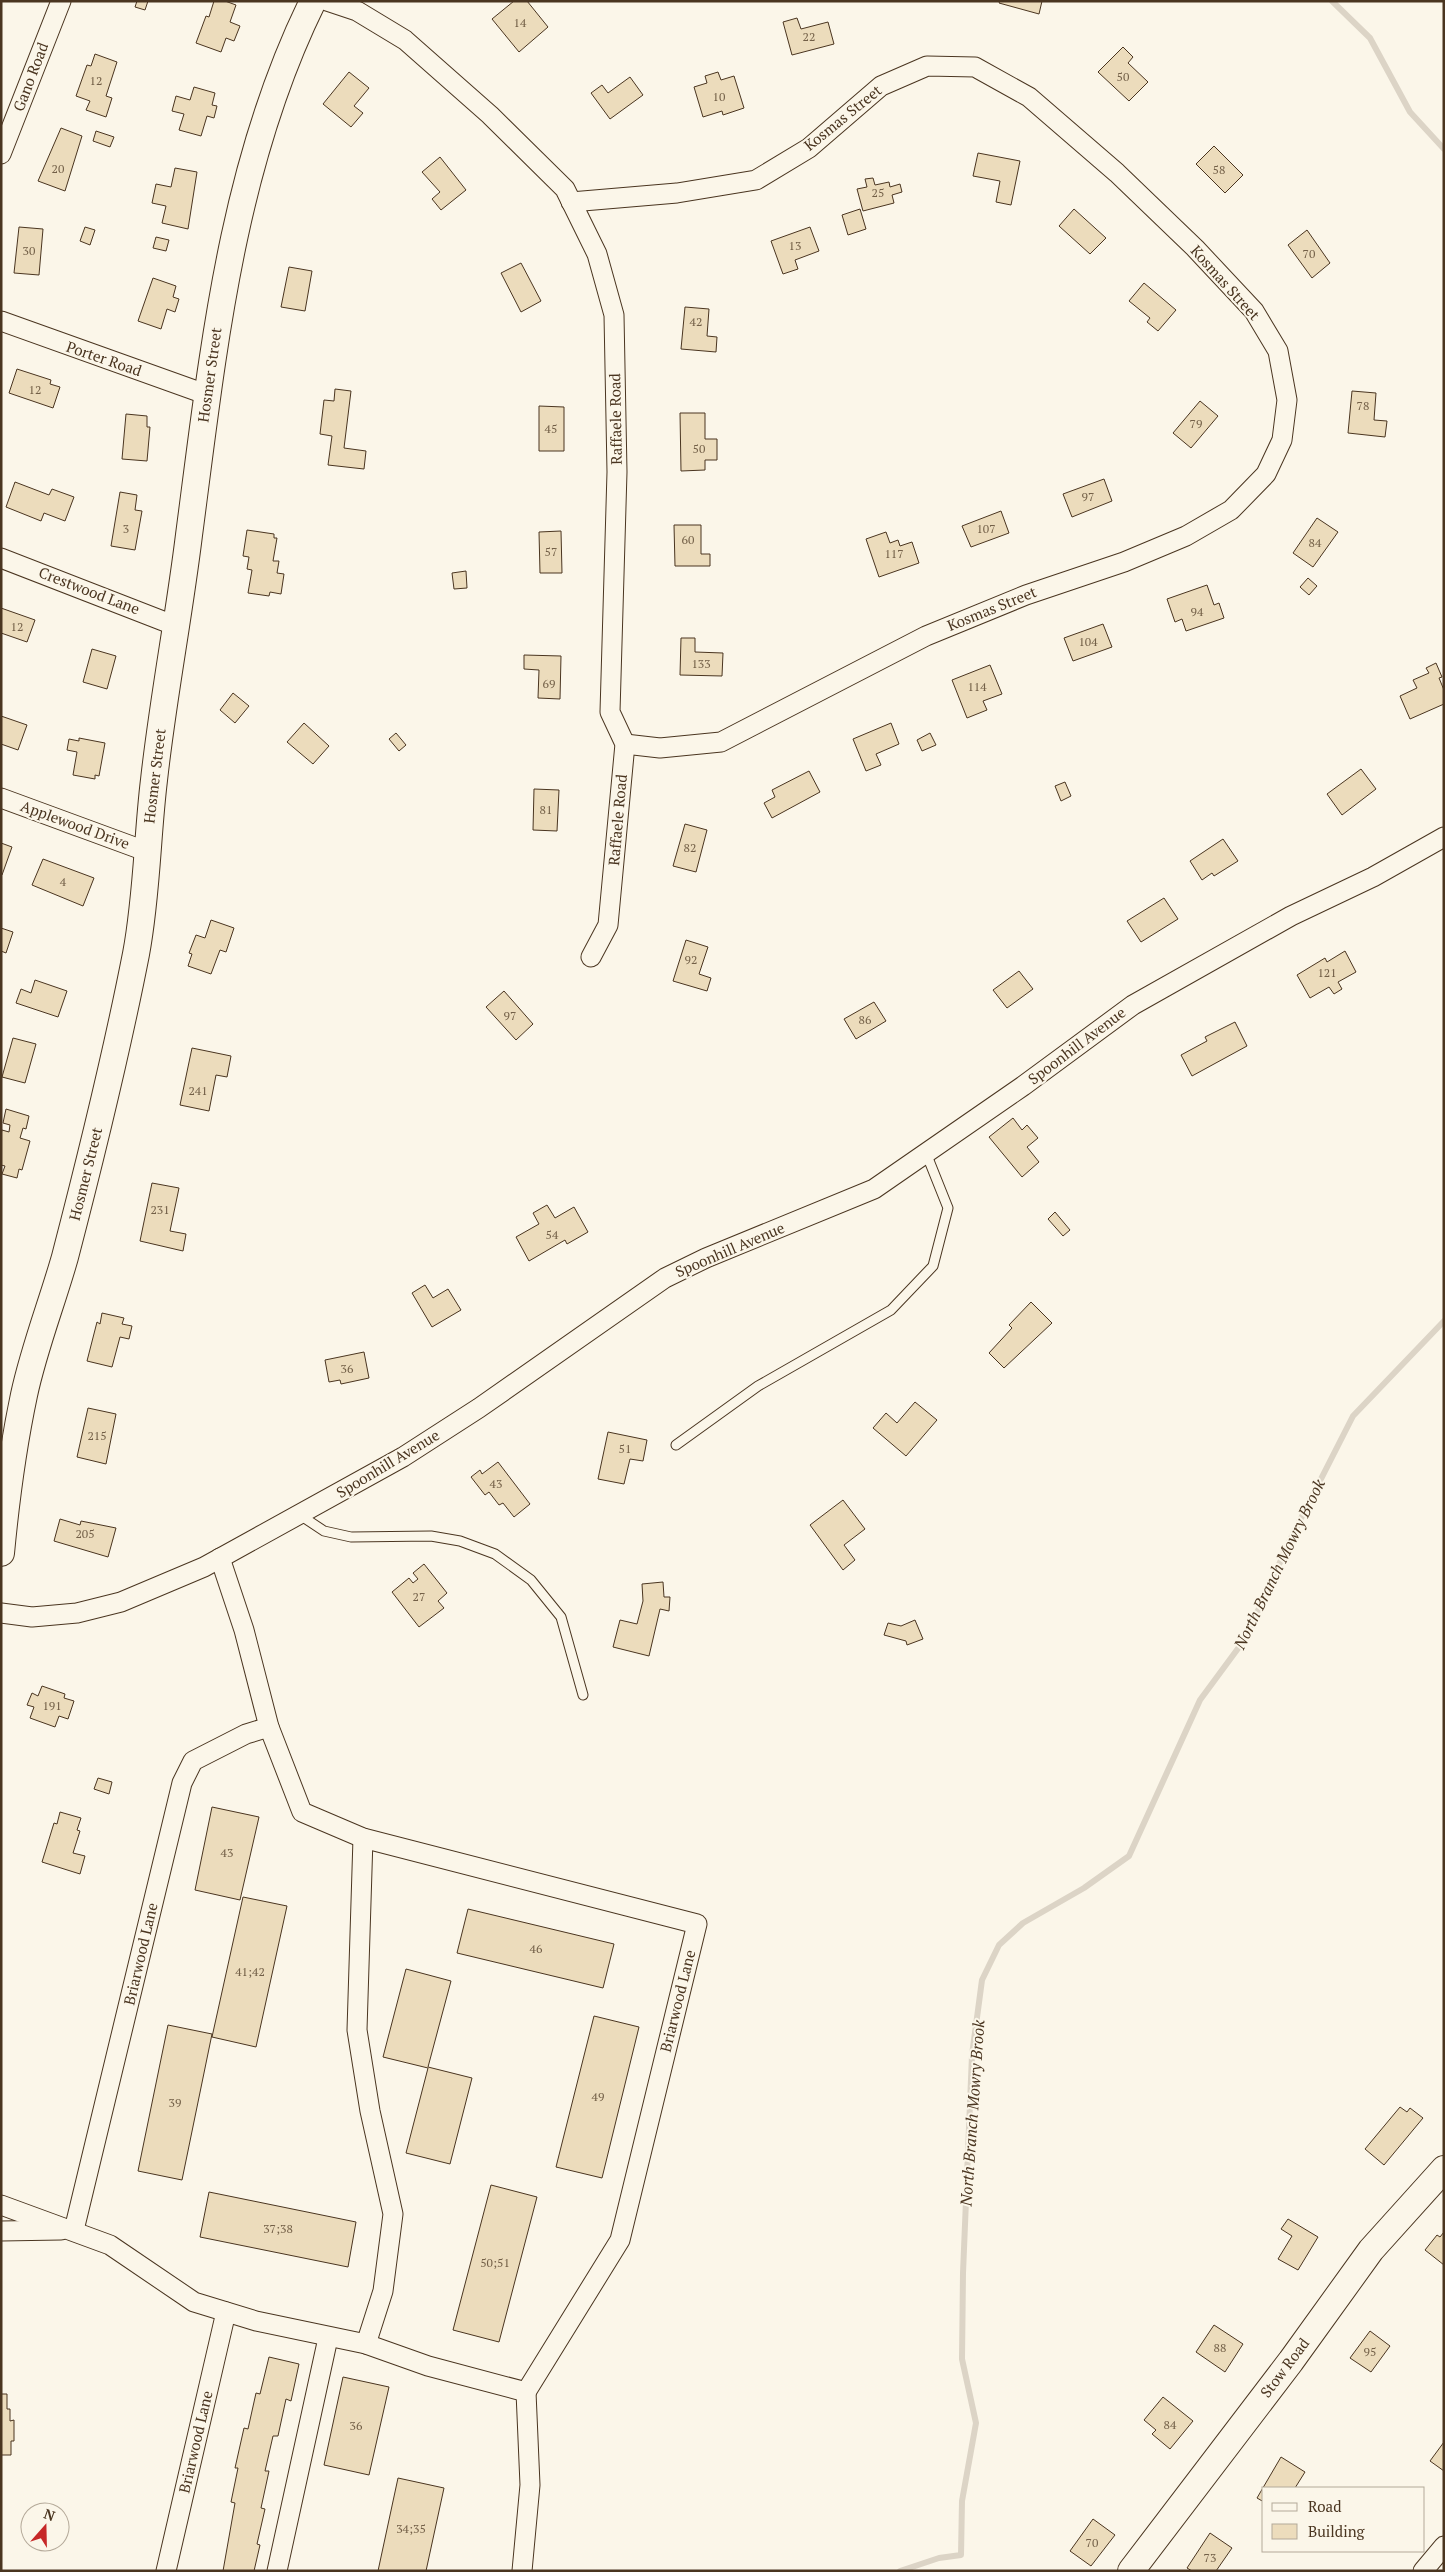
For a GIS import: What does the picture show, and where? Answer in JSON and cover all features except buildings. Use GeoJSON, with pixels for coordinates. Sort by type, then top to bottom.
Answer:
{"type":"FeatureCollection","features":[{"type":"Feature","properties":{"kind":"street","name":"Gano Road"},"geometry":{"type":"LineString","coordinates":[[1,154],[61,1]]}},
{"type":"Feature","properties":{"kind":"street","name":"Hosmer Street"},"geometry":{"type":"LineString","coordinates":[[1,1553],[6,1464],[24,1394],[63,1263],[108,1087],[142,918],[154,773],[222,297],[255,146],[285,61],[313,1]]}},
{"type":"Feature","properties":{"kind":"street","name":"Raffaele Road"},"geometry":{"type":"LineString","coordinates":[[326,1],[357,11],[405,40],[490,116],[565,190],[597,254],[614,315],[617,472],[610,712],[626,744],[608,925],[591,957]]}},
{"type":"Feature","properties":{"kind":"street","name":"Kosmas Street"},"geometry":{"type":"LineString","coordinates":[[571,202],[677,193],[756,180],[809,148],[881,86],[927,66],[974,67],[1029,97],[1117,173],[1194,248],[1254,311],[1278,351],[1287,400],[1282,440],[1266,474],[1231,510],[1186,536],[1124,562],[1026,595],[926,636],[721,742],[660,748],[626,744]]}},
{"type":"Feature","properties":{"kind":"street","name":"Porter Road"},"geometry":{"type":"LineString","coordinates":[[1,321],[208,395]]}},
{"type":"Feature","properties":{"kind":"street","name":"Crestwood Lane"},"geometry":{"type":"LineString","coordinates":[[1,558],[176,626]]}},
{"type":"Feature","properties":{"kind":"street","name":"Applewood Drive"},"geometry":{"type":"LineString","coordinates":[[1,798],[148,852]]}},
{"type":"Feature","properties":{"kind":"street","name":"Spoonhill Avenue"},"geometry":{"type":"LineString","coordinates":[[1,1613],[32,1617],[50,1616],[77,1613],[112,1605],[163,1586],[300,1515],[364,1480],[442,1433],[665,1278],[706,1258],[874,1189],[1024,1086],[1133,1005],[1259,934],[1373,877],[1444,837]]}},
{"type":"Feature","properties":{"kind":"street","name":"Briarwood Lane"},"geometry":{"type":"LineString","coordinates":[[220,1558],[244,1630],[269,1727],[302,1812],[363,1838],[697,1924],[620,2240],[526,2392]]}},
{"type":"Feature","properties":{"kind":"street","name":"Briarwood Lane"},"geometry":{"type":"LineString","coordinates":[[74,2230],[182,1782],[193,1761],[246,1734],[269,1727]]}},
{"type":"Feature","properties":{"kind":"street"},"geometry":{"type":"LineString","coordinates":[[363,1838],[357,2030],[370,2111],[393,2214],[383,2291],[366,2344]]}},
{"type":"Feature","properties":{"kind":"street","name":"Stow Road"},"geometry":{"type":"LineString","coordinates":[[1131,2571],[1291,2361],[1371,2250],[1444,2169]]}},
{"type":"Feature","properties":{"kind":"street"},"geometry":{"type":"LineString","coordinates":[[1,2205],[74,2230],[110,2245],[194,2302],[328,2338],[366,2344],[428,2366],[526,2392],[530,2485],[522,2571]]}},
{"type":"Feature","properties":{"kind":"street"},"geometry":{"type":"LineString","coordinates":[[1,2231],[74,2230]]}},
{"type":"Feature","properties":{"kind":"street","name":"Briarwood Lane"},"geometry":{"type":"LineString","coordinates":[[166,2571],[226,2312]]}},
{"type":"Feature","properties":{"kind":"street"},"geometry":{"type":"LineString","coordinates":[[277,2571],[328,2338]]}},
{"type":"Feature","properties":{"kind":"street"},"geometry":{"type":"LineString","coordinates":[[1423,2571],[1444,2546]]}},
{"type":"Feature","properties":{"kind":"lane"},"geometry":{"type":"LineString","coordinates":[[676,1445],[758,1386],[891,1310],[933,1266],[948,1208],[926,1153]]}},
{"type":"Feature","properties":{"kind":"lane"},"geometry":{"type":"LineString","coordinates":[[300,1515],[324,1531],[351,1537],[432,1536],[460,1541],[495,1554],[531,1580],[561,1617],[583,1695]]}},
{"type":"Feature","properties":{"kind":"waterway","name":"North Branch Mowry Brook"},"geometry":{"type":"LineString","coordinates":[[1332,1],[1370,38],[1410,112],[1444,149]]}},
{"type":"Feature","properties":{"kind":"waterway","name":"North Branch Mowry Brook"},"geometry":{"type":"LineString","coordinates":[[900,2571],[939,2558],[961,2555],[962,2501],[976,2423],[962,2359],[963,2273],[972,2055],[982,1980],[999,1945],[1023,1923],[1084,1888],[1129,1856],[1200,1700],[1245,1639],[1292,1536],[1353,1416],[1444,1321]]}}]}
